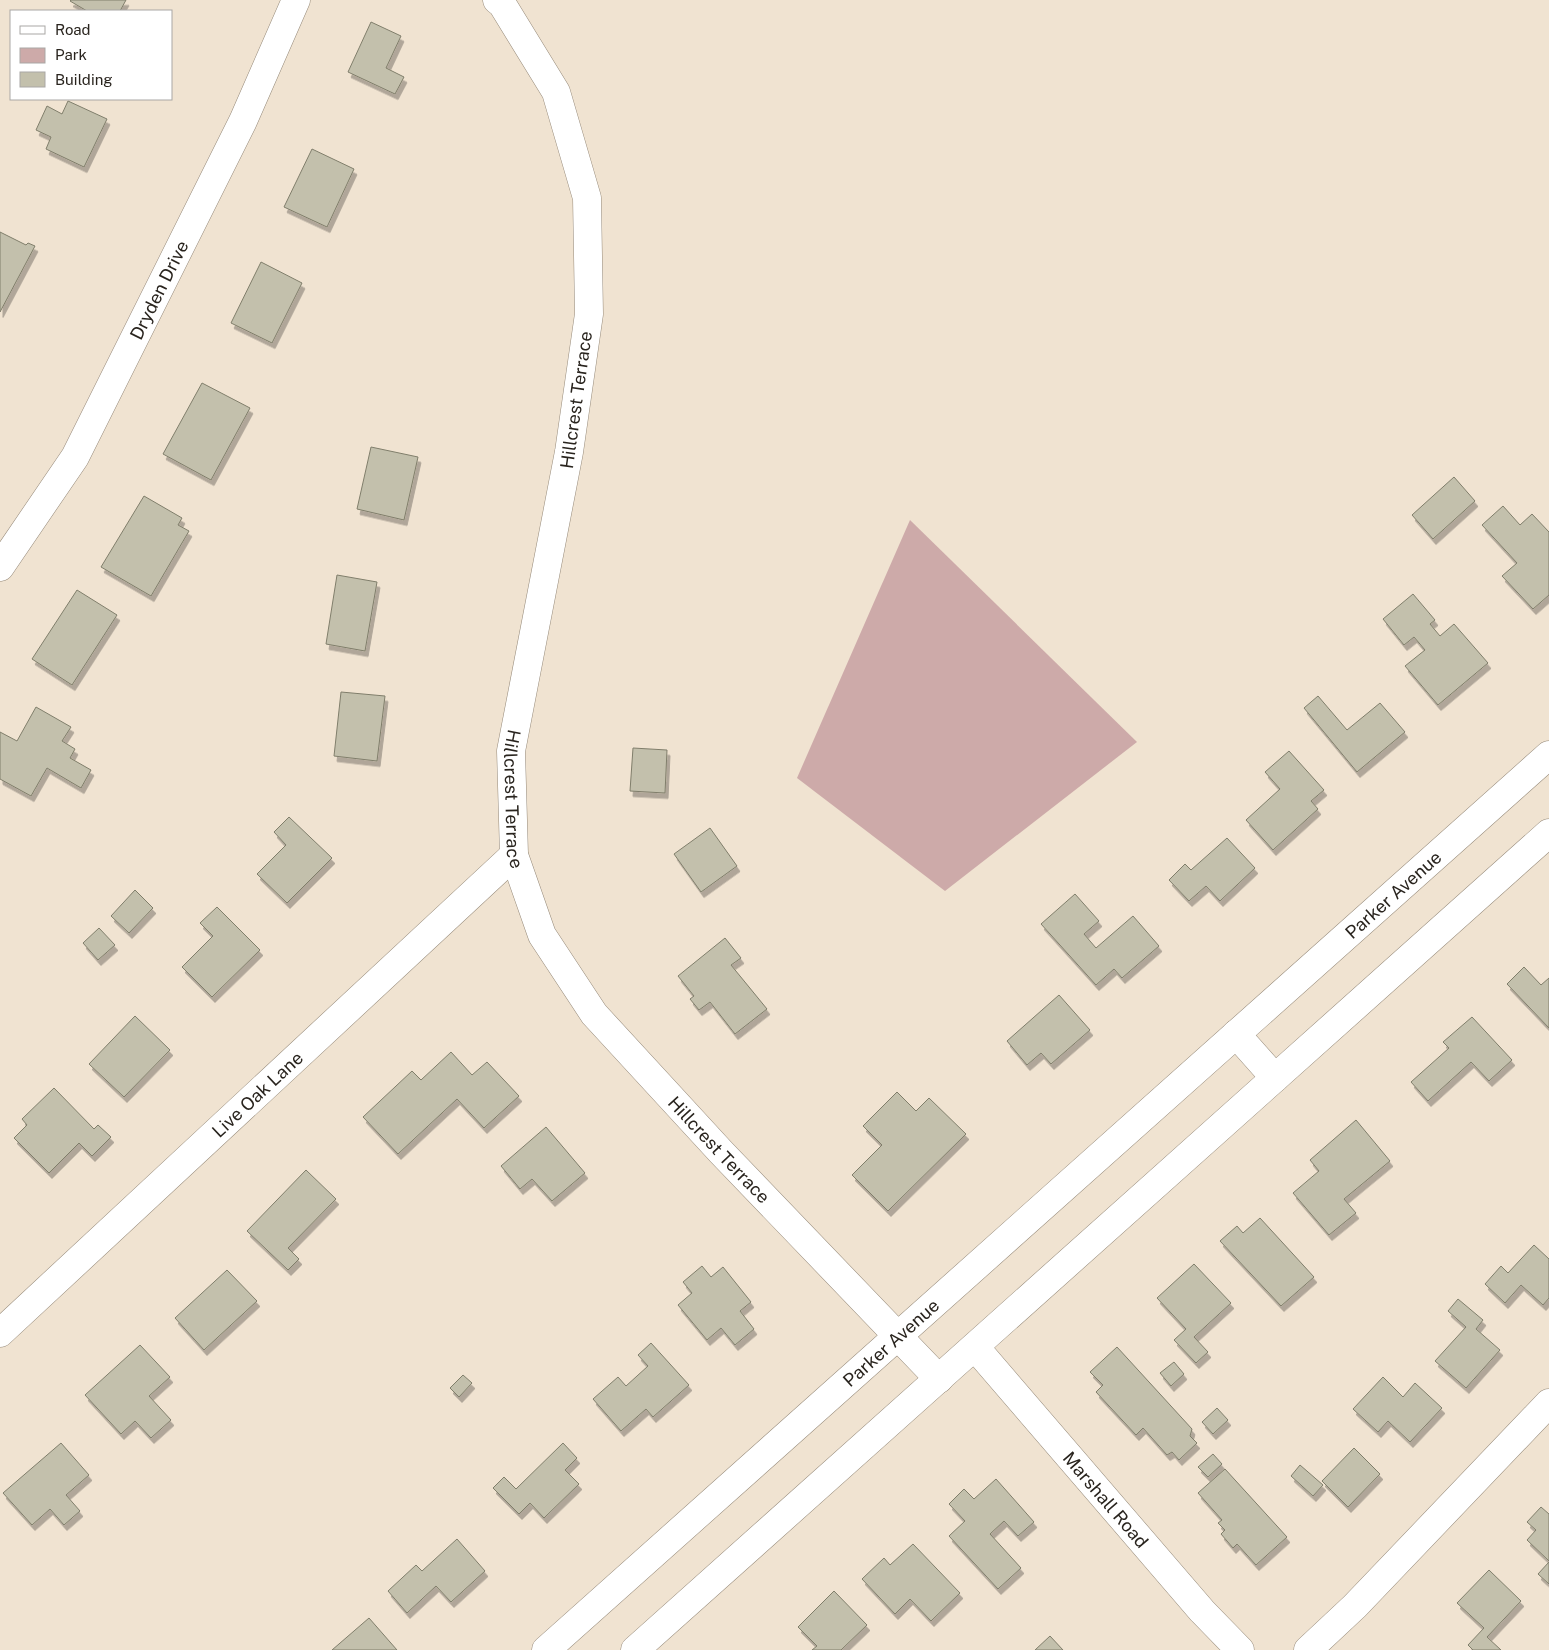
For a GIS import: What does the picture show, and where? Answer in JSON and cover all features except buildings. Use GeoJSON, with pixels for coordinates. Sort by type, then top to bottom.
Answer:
{"type":"FeatureCollection","features":[{"type":"Feature","properties":{"kind":"street","name":"Dryden Drive"},"geometry":{"type":"LineString","coordinates":[[0,568],[75,457],[243,121],[296,0]]}},
{"type":"Feature","properties":{"kind":"street","name":"Hillcrest Terrace"},"geometry":{"type":"LineString","coordinates":[[497,0],[502,4],[556,92],[587,198],[588,314],[570,452],[511,752],[514,855],[542,936],[594,1014],[721,1152],[939,1379]]}},
{"type":"Feature","properties":{"kind":"street","name":"Parker Avenue"},"geometry":{"type":"LineString","coordinates":[[546,1650],[1549,755]]}},
{"type":"Feature","properties":{"kind":"street"},"geometry":{"type":"LineString","coordinates":[[635,1650],[1549,833]]}},
{"type":"Feature","properties":{"kind":"street","name":"Live Oak Lane"},"geometry":{"type":"LineString","coordinates":[[0,1334],[514,855]]}},
{"type":"Feature","properties":{"kind":"street"},"geometry":{"type":"LineString","coordinates":[[1236,1034],[1275,1078]]}},
{"type":"Feature","properties":{"kind":"street","name":"Marshall Road"},"geometry":{"type":"LineString","coordinates":[[975,1348],[1202,1611],[1240,1650]]}},
{"type":"Feature","properties":{"kind":"street"},"geometry":{"type":"LineString","coordinates":[[1308,1650],[1355,1606],[1549,1404]]}},
{"type":"Feature","properties":{"kind":"green space"},"geometry":{"type":"Polygon","coordinates":[[[910,520],[1137,742],[945,891],[797,778],[910,520]]]}}]}
